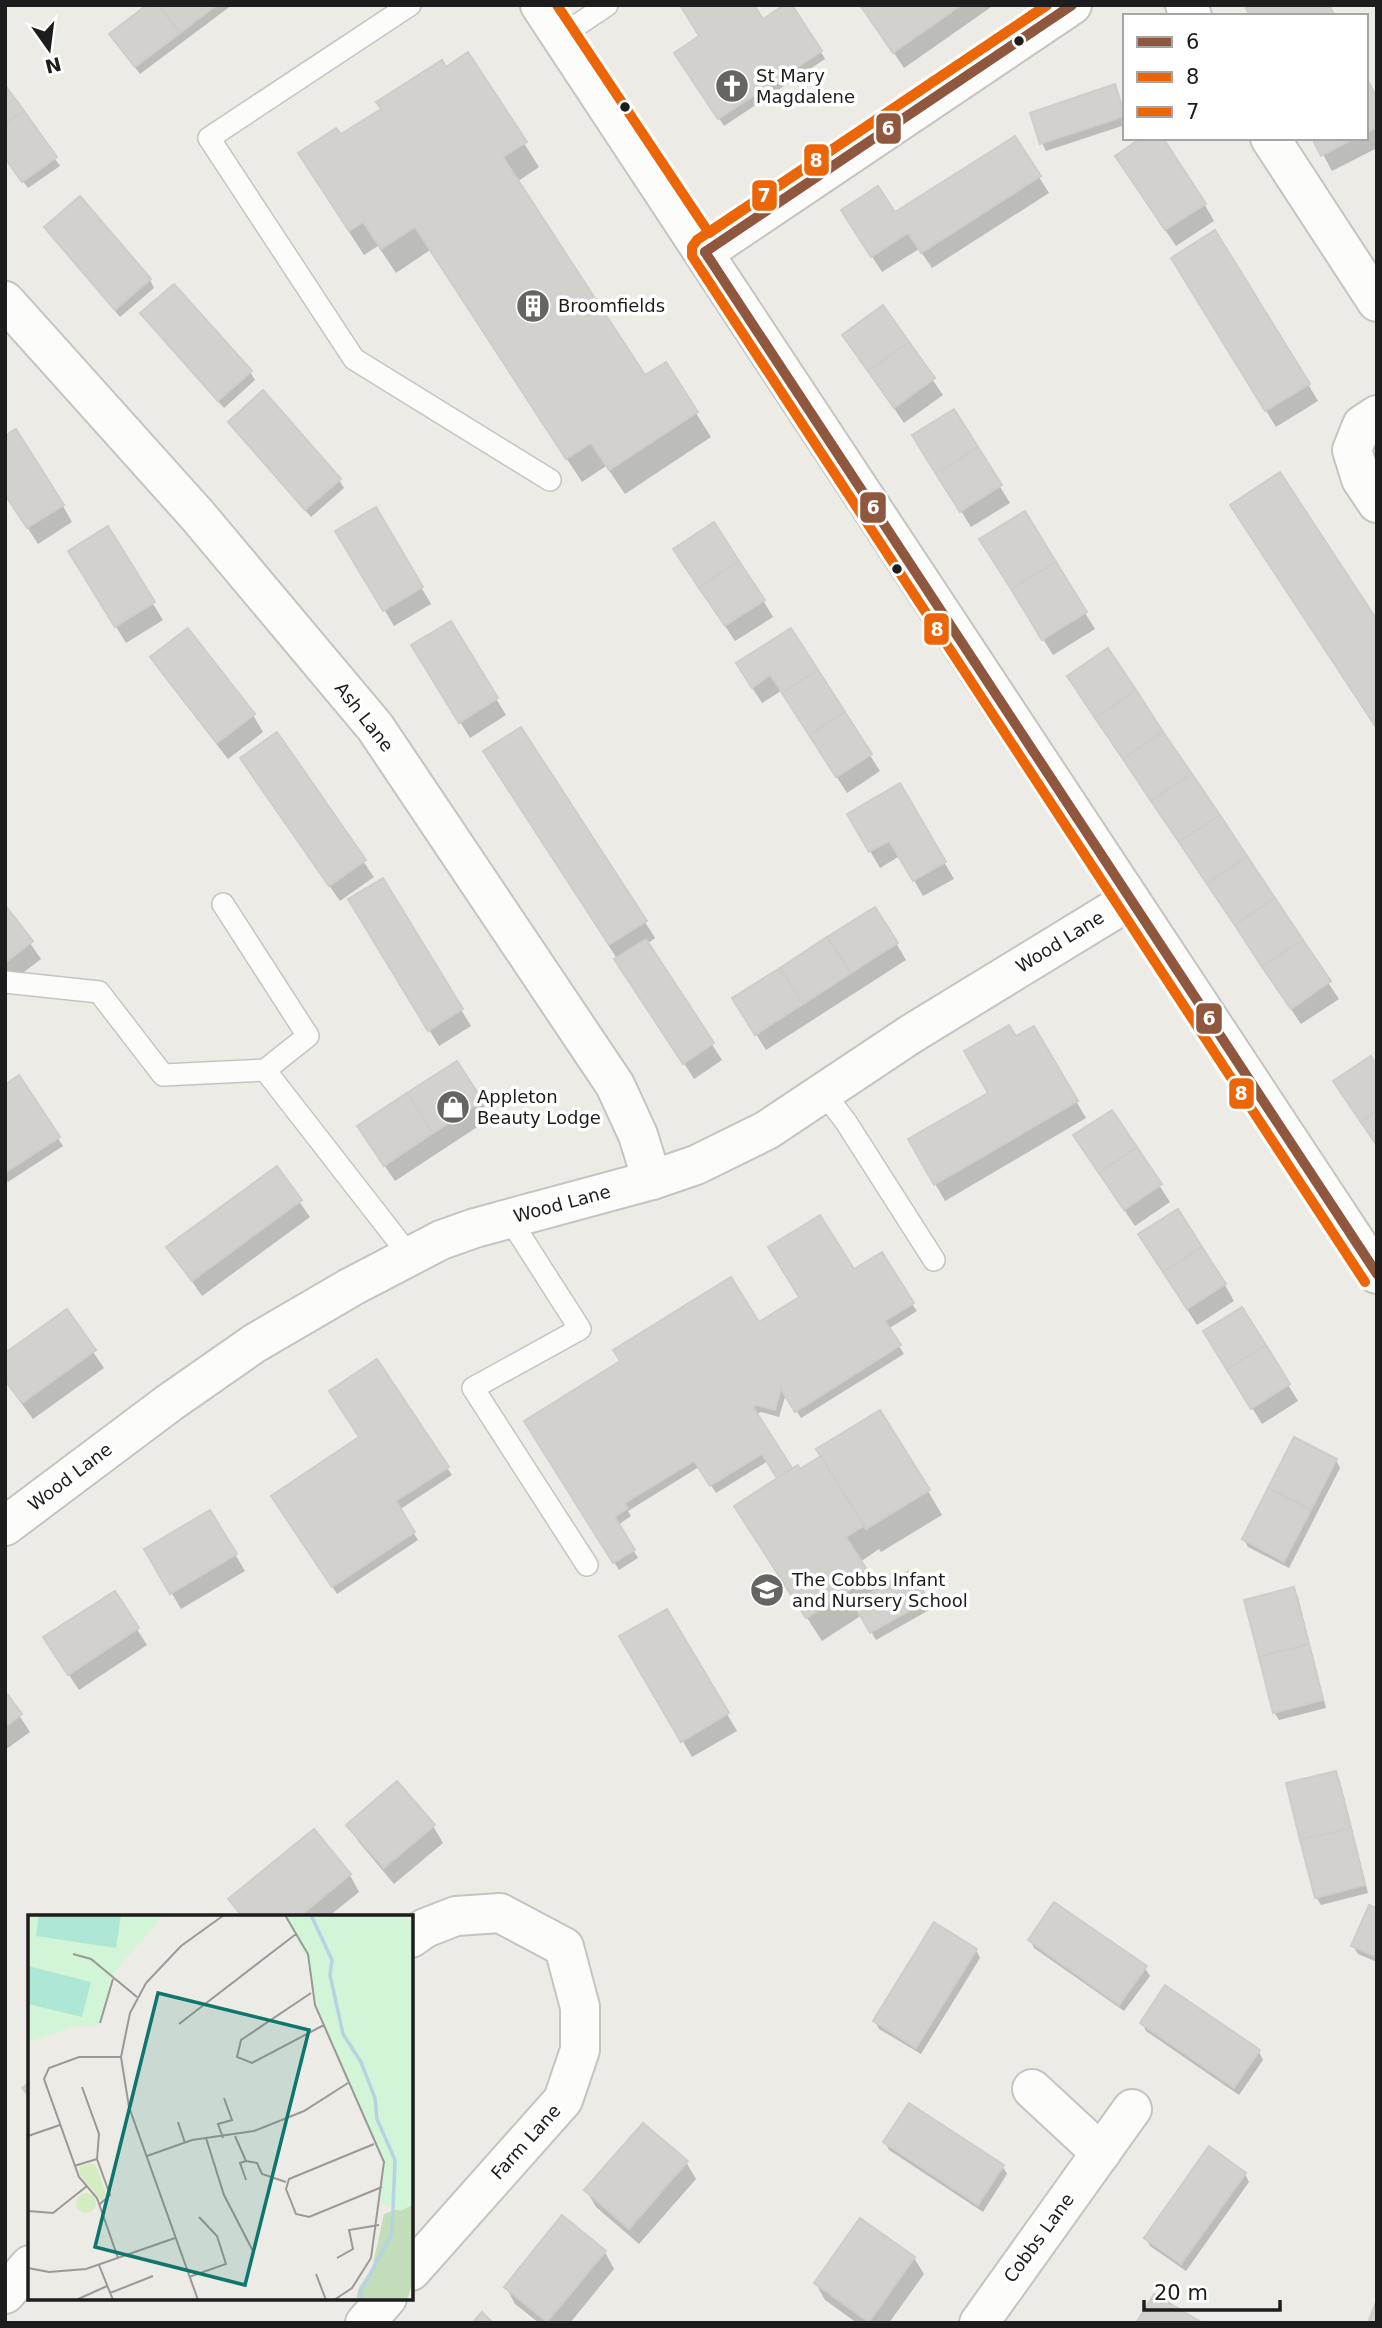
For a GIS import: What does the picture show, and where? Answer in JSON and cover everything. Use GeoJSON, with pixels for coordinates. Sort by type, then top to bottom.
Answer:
{"type":"FeatureCollection","features":[{"type":"Feature","properties":{"kind":"street"},"geometry":{"type":"LineString","coordinates":[[705,252],[1072,5]]}},
{"type":"Feature","properties":{"kind":"street"},"geometry":{"type":"LineString","coordinates":[[551,20],[1377,1274]]}},
{"type":"Feature","properties":{"kind":"street"},"geometry":{"type":"LineString","coordinates":[[1271,140],[1377,302]]}},
{"type":"Feature","properties":{"kind":"street","name":"Ash Lane"},"geometry":{"type":"LineString","coordinates":[[5,301],[198,516],[375,727],[615,1085],[638,1135],[652,1180]]}},
{"type":"Feature","properties":{"kind":"street"},"geometry":{"type":"LineString","coordinates":[[1377,415],[1362,425],[1352,450],[1361,479],[1377,503]]}},
{"type":"Feature","properties":{"kind":"street","name":"Wood Lane"},"geometry":{"type":"LineString","coordinates":[[5,1526],[169,1403],[255,1343],[409,1255],[452,1236],[652,1180],[696,1165],[768,1130],[911,1034],[1129,900]]}},
{"type":"Feature","properties":{"kind":"street","name":"Farm Lane"},"geometry":{"type":"LineString","coordinates":[[413,1937],[425,1928],[456,1916],[500,1913],[564,1947],[580,2007],[580,2050],[563,2100],[413,2269]]}},
{"type":"Feature","properties":{"kind":"street"},"geometry":{"type":"LineString","coordinates":[[1032,2088],[1101,2153]]}},
{"type":"Feature","properties":{"kind":"street","name":"Cobbs Lane"},"geometry":{"type":"LineString","coordinates":[[979,2323],[1132,2109]]}},
{"type":"Feature","properties":{"kind":"street"},"geometry":{"type":"LineString","coordinates":[[5,2294],[28,2267]]}},
{"type":"Feature","properties":{"kind":"street"},"geometry":{"type":"LineString","coordinates":[[365,2323],[385,2300]]}},
{"type":"Feature","properties":{"kind":"lane"},"geometry":{"type":"LineString","coordinates":[[410,5],[209,138],[354,359],[550,480]]}},
{"type":"Feature","properties":{"kind":"lane"},"geometry":{"type":"LineString","coordinates":[[551,20],[607,5]]}},
{"type":"Feature","properties":{"kind":"lane"},"geometry":{"type":"LineString","coordinates":[[5,982],[99,992],[163,1075],[265,1070],[308,1036],[223,904]]}},
{"type":"Feature","properties":{"kind":"lane"},"geometry":{"type":"LineString","coordinates":[[265,1070],[409,1255]]}},
{"type":"Feature","properties":{"kind":"lane"},"geometry":{"type":"LineString","coordinates":[[823,1092],[846,1122],[934,1260]]}},
{"type":"Feature","properties":{"kind":"lane"},"geometry":{"type":"LineString","coordinates":[[509,1219],[580,1329],[473,1388],[587,1565]]}},
{"type":"Feature","properties":{"kind":"building"},"geometry":{"type":"Polygon","coordinates":[[[147,5],[159,5],[180,33],[135,67],[109,34],[147,5]]]}},
{"type":"Feature","properties":{"kind":"building"},"geometry":{"type":"Polygon","coordinates":[[[159,5],[217,5],[180,33],[159,5]]]}},
{"type":"Feature","properties":{"kind":"building","name":"St Mary Magdalene"},"geometry":{"type":"Polygon","coordinates":[[[680,5],[754,5],[763,19],[784,5],[792,5],[822,51],[718,119],[674,53],[699,36],[680,5]]]}},
{"type":"Feature","properties":{"kind":"building"},"geometry":{"type":"Polygon","coordinates":[[[860,5],[961,5],[893,53],[860,5]]]}},
{"type":"Feature","properties":{"kind":"building"},"geometry":{"type":"Polygon","coordinates":[[[1251,5],[1329,5],[1334,14],[1249,14],[1246,8],[1251,5]]]}},
{"type":"Feature","properties":{"kind":"building","name":"Broomfields"},"geometry":{"type":"Polygon","coordinates":[[[468,52],[527,142],[503,157],[645,375],[666,362],[698,412],[609,470],[591,443],[566,459],[415,227],[381,249],[363,222],[349,231],[298,153],[336,128],[341,134],[381,109],[376,102],[442,60],[446,67],[468,52]]]}},
{"type":"Feature","properties":{"kind":"building"},"geometry":{"type":"Polygon","coordinates":[[[1368,81],[1377,98],[1377,127],[1368,132],[1368,81]]]}},
{"type":"Feature","properties":{"kind":"building"},"geometry":{"type":"Polygon","coordinates":[[[1115,84],[1123,117],[1040,144],[1030,113],[1115,84]]]}},
{"type":"Feature","properties":{"kind":"building"},"geometry":{"type":"Polygon","coordinates":[[[5,85],[24,111],[5,124],[5,85]]]}},
{"type":"Feature","properties":{"kind":"building"},"geometry":{"type":"Polygon","coordinates":[[[24,111],[57,157],[22,182],[5,158],[5,124],[24,111]]]}},
{"type":"Feature","properties":{"kind":"building"},"geometry":{"type":"Polygon","coordinates":[[[1015,136],[1041,176],[921,253],[908,233],[871,257],[841,210],[878,186],[895,212],[1015,136]]]}},
{"type":"Feature","properties":{"kind":"building"},"geometry":{"type":"Polygon","coordinates":[[[1138,140],[1164,140],[1206,204],[1165,230],[1115,156],[1138,140]]]}},
{"type":"Feature","properties":{"kind":"building"},"geometry":{"type":"Polygon","coordinates":[[[1313,140],[1351,140],[1321,156],[1313,140]]]}},
{"type":"Feature","properties":{"kind":"building"},"geometry":{"type":"Polygon","coordinates":[[[80,196],[151,279],[115,310],[44,227],[80,196]]]}},
{"type":"Feature","properties":{"kind":"building"},"geometry":{"type":"Polygon","coordinates":[[[1215,230],[1310,384],[1265,411],[1171,258],[1215,230]]]}},
{"type":"Feature","properties":{"kind":"building"},"geometry":{"type":"Polygon","coordinates":[[[174,284],[252,371],[218,401],[140,313],[174,284]]]}},
{"type":"Feature","properties":{"kind":"building"},"geometry":{"type":"Polygon","coordinates":[[[883,305],[909,342],[868,371],[842,335],[883,305]]]}},
{"type":"Feature","properties":{"kind":"building"},"geometry":{"type":"Polygon","coordinates":[[[909,342],[935,378],[894,408],[868,371],[909,342]]]}},
{"type":"Feature","properties":{"kind":"building"},"geometry":{"type":"Polygon","coordinates":[[[263,390],[341,479],[305,510],[228,422],[263,390]]]}},
{"type":"Feature","properties":{"kind":"building"},"geometry":{"type":"Polygon","coordinates":[[[954,409],[978,447],[936,474],[912,435],[954,409]]]}},
{"type":"Feature","properties":{"kind":"building"},"geometry":{"type":"Polygon","coordinates":[[[16,429],[64,505],[27,528],[5,495],[5,436],[16,429]]]}},
{"type":"Feature","properties":{"kind":"building"},"geometry":{"type":"Polygon","coordinates":[[[978,447],[1002,485],[960,512],[936,474],[978,447]]]}},
{"type":"Feature","properties":{"kind":"building"},"geometry":{"type":"Polygon","coordinates":[[[1280,472],[1377,620],[1377,729],[1230,505],[1280,472]]]}},
{"type":"Feature","properties":{"kind":"building"},"geometry":{"type":"Polygon","coordinates":[[[376,507],[423,587],[383,611],[335,531],[376,507]]]}},
{"type":"Feature","properties":{"kind":"building"},"geometry":{"type":"Polygon","coordinates":[[[1025,511],[1056,562],[1011,589],[979,539],[1025,511]]]}},
{"type":"Feature","properties":{"kind":"building"},"geometry":{"type":"Polygon","coordinates":[[[714,522],[739,561],[699,588],[673,549],[714,522]]]}},
{"type":"Feature","properties":{"kind":"building"},"geometry":{"type":"Polygon","coordinates":[[[108,526],[155,602],[115,627],[68,551],[108,526]]]}},
{"type":"Feature","properties":{"kind":"building"},"geometry":{"type":"Polygon","coordinates":[[[739,561],[765,600],[725,626],[699,588],[739,561]]]}},
{"type":"Feature","properties":{"kind":"building"},"geometry":{"type":"Polygon","coordinates":[[[1056,562],[1087,612],[1042,640],[1011,589],[1056,562]]]}},
{"type":"Feature","properties":{"kind":"building"},"geometry":{"type":"Polygon","coordinates":[[[451,621],[498,698],[459,723],[411,645],[451,621]]]}},
{"type":"Feature","properties":{"kind":"building"},"geometry":{"type":"Polygon","coordinates":[[[188,628],[255,714],[217,743],[150,657],[188,628]]]}},
{"type":"Feature","properties":{"kind":"building"},"geometry":{"type":"Polygon","coordinates":[[[791,628],[818,670],[782,693],[770,675],[752,688],[736,663],[791,628]]]}},
{"type":"Feature","properties":{"kind":"building"},"geometry":{"type":"Polygon","coordinates":[[[1108,648],[1136,690],[1095,718],[1067,676],[1108,648]]]}},
{"type":"Feature","properties":{"kind":"building"},"geometry":{"type":"Polygon","coordinates":[[[818,670],[845,712],[809,735],[782,693],[818,670]]]}},
{"type":"Feature","properties":{"kind":"building"},"geometry":{"type":"Polygon","coordinates":[[[1136,690],[1163,732],[1123,759],[1095,718],[1136,690]]]}},
{"type":"Feature","properties":{"kind":"building"},"geometry":{"type":"Polygon","coordinates":[[[845,712],[872,754],[836,777],[809,735],[845,712]]]}},
{"type":"Feature","properties":{"kind":"building"},"geometry":{"type":"Polygon","coordinates":[[[521,727],[647,921],[609,945],[483,751],[521,727]]]}},
{"type":"Feature","properties":{"kind":"building"},"geometry":{"type":"Polygon","coordinates":[[[277,732],[366,860],[329,886],[240,758],[277,732]]]}},
{"type":"Feature","properties":{"kind":"building"},"geometry":{"type":"Polygon","coordinates":[[[1163,732],[1192,774],[1151,801],[1123,759],[1163,732]]]}},
{"type":"Feature","properties":{"kind":"building"},"geometry":{"type":"Polygon","coordinates":[[[1192,774],[1220,815],[1179,842],[1151,801],[1192,774]]]}},
{"type":"Feature","properties":{"kind":"building"},"geometry":{"type":"Polygon","coordinates":[[[900,783],[946,862],[913,881],[889,841],[869,852],[847,814],[900,783]]]}},
{"type":"Feature","properties":{"kind":"building"},"geometry":{"type":"Polygon","coordinates":[[[1220,815],[1247,856],[1207,884],[1179,842],[1220,815]]]}},
{"type":"Feature","properties":{"kind":"building"},"geometry":{"type":"Polygon","coordinates":[[[1247,856],[1275,898],[1235,925],[1207,884],[1247,856]]]}},
{"type":"Feature","properties":{"kind":"building"},"geometry":{"type":"Polygon","coordinates":[[[383,878],[463,1009],[428,1031],[348,899],[383,878]]]}},
{"type":"Feature","properties":{"kind":"building"},"geometry":{"type":"Polygon","coordinates":[[[1275,898],[1303,940],[1262,967],[1235,925],[1275,898]]]}},
{"type":"Feature","properties":{"kind":"building"},"geometry":{"type":"Polygon","coordinates":[[[5,905],[33,941],[5,963],[5,905]]]}},
{"type":"Feature","properties":{"kind":"building"},"geometry":{"type":"Polygon","coordinates":[[[875,907],[898,943],[851,973],[827,937],[875,907]]]}},
{"type":"Feature","properties":{"kind":"building"},"geometry":{"type":"Polygon","coordinates":[[[827,937],[851,973],[803,1004],[780,968],[827,937]]]}},
{"type":"Feature","properties":{"kind":"building"},"geometry":{"type":"Polygon","coordinates":[[[646,939],[714,1043],[683,1064],[614,959],[646,939]]]}},
{"type":"Feature","properties":{"kind":"building"},"geometry":{"type":"Polygon","coordinates":[[[1303,940],[1331,981],[1291,1009],[1262,967],[1303,940]]]}},
{"type":"Feature","properties":{"kind":"building"},"geometry":{"type":"Polygon","coordinates":[[[780,968],[803,1004],[755,1035],[732,998],[780,968]]]}},
{"type":"Feature","properties":{"kind":"building"},"geometry":{"type":"Polygon","coordinates":[[[1009,1025],[1016,1036],[1034,1026],[1078,1101],[934,1185],[908,1139],[988,1093],[964,1051],[1009,1025]]]}},
{"type":"Feature","properties":{"kind":"building"},"geometry":{"type":"Polygon","coordinates":[[[1371,1056],[1377,1065],[1377,1111],[1361,1122],[1333,1081],[1371,1056]]]}},
{"type":"Feature","properties":{"kind":"building"},"geometry":{"type":"Polygon","coordinates":[[[457,1061],[483,1101],[433,1133],[407,1093],[457,1061]]]}},
{"type":"Feature","properties":{"kind":"building"},"geometry":{"type":"Polygon","coordinates":[[[19,1075],[60,1137],[5,1173],[5,1085],[19,1075]]]}},
{"type":"Feature","properties":{"kind":"building"},"geometry":{"type":"Polygon","coordinates":[[[407,1093],[433,1133],[384,1166],[357,1126],[407,1093]]]}},
{"type":"Feature","properties":{"kind":"building"},"geometry":{"type":"Polygon","coordinates":[[[1112,1110],[1137,1147],[1099,1173],[1073,1135],[1112,1110]]]}},
{"type":"Feature","properties":{"kind":"building"},"geometry":{"type":"Polygon","coordinates":[[[1377,1111],[1377,1146],[1361,1122],[1377,1111]]]}},
{"type":"Feature","properties":{"kind":"building"},"geometry":{"type":"Polygon","coordinates":[[[1137,1147],[1162,1184],[1124,1210],[1099,1173],[1137,1147]]]}},
{"type":"Feature","properties":{"kind":"building"},"geometry":{"type":"Polygon","coordinates":[[[277,1166],[302,1200],[192,1281],[166,1247],[277,1166]]]}},
{"type":"Feature","properties":{"kind":"building"},"geometry":{"type":"Polygon","coordinates":[[[1178,1209],[1202,1247],[1163,1272],[1138,1234],[1178,1209]]]}},
{"type":"Feature","properties":{"kind":"building"},"geometry":{"type":"Polygon","coordinates":[[[820,1215],[854,1269],[882,1252],[914,1303],[885,1321],[901,1345],[795,1412],[781,1389],[775,1410],[756,1405],[753,1407],[792,1468],[777,1478],[762,1454],[710,1486],[694,1461],[625,1503],[628,1508],[615,1517],[635,1550],[613,1563],[524,1421],[620,1361],[613,1350],[731,1277],[759,1322],[799,1297],[768,1247],[820,1215]]]}},
{"type":"Feature","properties":{"kind":"building"},"geometry":{"type":"Polygon","coordinates":[[[1202,1247],[1226,1284],[1187,1309],[1163,1272],[1202,1247]]]}},
{"type":"Feature","properties":{"kind":"building"},"geometry":{"type":"Polygon","coordinates":[[[1242,1307],[1266,1345],[1227,1370],[1203,1331],[1242,1307]]]}},
{"type":"Feature","properties":{"kind":"building"},"geometry":{"type":"Polygon","coordinates":[[[67,1309],[96,1350],[22,1403],[5,1380],[5,1353],[67,1309]]]}},
{"type":"Feature","properties":{"kind":"building"},"geometry":{"type":"Polygon","coordinates":[[[1266,1345],[1290,1384],[1251,1409],[1227,1370],[1266,1345]]]}},
{"type":"Feature","properties":{"kind":"building"},"geometry":{"type":"Polygon","coordinates":[[[377,1359],[449,1467],[396,1501],[415,1532],[332,1587],[271,1496],[359,1437],[329,1391],[377,1359]]]}},
{"type":"Feature","properties":{"kind":"building"},"geometry":{"type":"Polygon","coordinates":[[[880,1410],[930,1490],[866,1529],[816,1449],[880,1410]]]}},
{"type":"Feature","properties":{"kind":"building"},"geometry":{"type":"Polygon","coordinates":[[[1294,1437],[1337,1459],[1311,1510],[1268,1488],[1294,1437]]]}},
{"type":"Feature","properties":{"kind":"building"},"geometry":{"type":"Polygon","coordinates":[[[821,1456],[864,1526],[846,1537],[871,1576],[806,1618],[734,1506],[798,1465],[800,1469],[821,1456]]]}},
{"type":"Feature","properties":{"kind":"building"},"geometry":{"type":"Polygon","coordinates":[[[1268,1488],[1311,1510],[1284,1562],[1242,1539],[1268,1488]]]}},
{"type":"Feature","properties":{"kind":"building"},"geometry":{"type":"Polygon","coordinates":[[[210,1510],[237,1554],[170,1594],[144,1549],[210,1510]]]}},
{"type":"Feature","properties":{"kind":"building"},"geometry":{"type":"Polygon","coordinates":[[[911,1570],[928,1600],[870,1633],[853,1603],[911,1570]]]}},
{"type":"Feature","properties":{"kind":"building"},"geometry":{"type":"Polygon","coordinates":[[[1294,1587],[1309,1644],[1259,1657],[1244,1600],[1294,1587]]]}},
{"type":"Feature","properties":{"kind":"building"},"geometry":{"type":"Polygon","coordinates":[[[115,1591],[139,1628],[68,1675],[43,1637],[115,1591]]]}},
{"type":"Feature","properties":{"kind":"building"},"geometry":{"type":"Polygon","coordinates":[[[667,1609],[729,1713],[681,1742],[619,1636],[667,1609]]]}},
{"type":"Feature","properties":{"kind":"building"},"geometry":{"type":"Polygon","coordinates":[[[1309,1644],[1323,1700],[1273,1713],[1259,1657],[1309,1644]]]}},
{"type":"Feature","properties":{"kind":"building"},"geometry":{"type":"Polygon","coordinates":[[[5,1691],[22,1714],[5,1727],[5,1691]]]}},
{"type":"Feature","properties":{"kind":"building"},"geometry":{"type":"Polygon","coordinates":[[[1336,1771],[1351,1828],[1300,1840],[1286,1783],[1336,1771]]]}},
{"type":"Feature","properties":{"kind":"building"},"geometry":{"type":"Polygon","coordinates":[[[397,1781],[435,1825],[384,1868],[346,1825],[397,1781]]]}},
{"type":"Feature","properties":{"kind":"building"},"geometry":{"type":"Polygon","coordinates":[[[1351,1828],[1365,1885],[1315,1898],[1300,1840],[1351,1828]]]}},
{"type":"Feature","properties":{"kind":"building"},"geometry":{"type":"Polygon","coordinates":[[[314,1829],[351,1874],[301,1915],[241,1915],[228,1899],[314,1829]]]}},
{"type":"Feature","properties":{"kind":"building"},"geometry":{"type":"Polygon","coordinates":[[[1054,1902],[1147,1966],[1119,2005],[1028,1940],[1054,1902]]]}},
{"type":"Feature","properties":{"kind":"building"},"geometry":{"type":"Polygon","coordinates":[[[1369,1905],[1377,1908],[1377,1957],[1351,1946],[1369,1905]]]}},
{"type":"Feature","properties":{"kind":"building"},"geometry":{"type":"Polygon","coordinates":[[[934,1922],[977,1949],[916,2048],[873,2021],[934,1922]]]}},
{"type":"Feature","properties":{"kind":"building"},"geometry":{"type":"Polygon","coordinates":[[[1165,1985],[1260,2050],[1234,2088],[1140,2023],[1165,1985]]]}},
{"type":"Feature","properties":{"kind":"building"},"geometry":{"type":"Polygon","coordinates":[[[28,2084],[28,2095],[22,2088],[28,2084]]]}},
{"type":"Feature","properties":{"kind":"building"},"geometry":{"type":"Polygon","coordinates":[[[909,2103],[1004,2165],[978,2205],[883,2142],[909,2103]]]}},
{"type":"Feature","properties":{"kind":"building"},"geometry":{"type":"Polygon","coordinates":[[[643,2123],[688,2161],[629,2229],[584,2190],[643,2123]]]}},
{"type":"Feature","properties":{"kind":"building"},"geometry":{"type":"Polygon","coordinates":[[[1209,2146],[1246,2173],[1181,2264],[1144,2238],[1209,2146]]]}},
{"type":"Feature","properties":{"kind":"building"},"geometry":{"type":"Polygon","coordinates":[[[562,2215],[606,2251],[547,2322],[504,2287],[562,2215]]]}},
{"type":"Feature","properties":{"kind":"building"},"geometry":{"type":"Polygon","coordinates":[[[860,2218],[915,2257],[869,2322],[814,2283],[860,2218]]]}},
{"type":"Feature","properties":{"kind":"building"},"geometry":{"type":"Polygon","coordinates":[[[1154,2294],[1201,2322],[1136,2323],[1154,2294]]]}},
{"type":"Feature","properties":{"kind":"building"},"geometry":{"type":"Polygon","coordinates":[[[1377,2299],[1377,2323],[1368,2323],[1377,2299]]]}},
{"type":"Feature","properties":{"kind":"building"},"geometry":{"type":"Polygon","coordinates":[[[482,2312],[493,2323],[472,2323],[482,2312]]]}},
{"type":"Feature","properties":{"kind":"transit line","name":"7"},"geometry":{"type":"LineString","coordinates":[[557,5],[709,233],[1047,5]]}},
{"type":"Feature","properties":{"kind":"transit line","name":"8"},"geometry":{"type":"LineString","coordinates":[[1047,5],[697,240],[692,247],[692,256],[1365,1282]]}},
{"type":"Feature","properties":{"kind":"transit line","name":"6"},"geometry":{"type":"LineString","coordinates":[[705,252],[1072,5]]}},
{"type":"Feature","properties":{"kind":"transit line","name":"6"},"geometry":{"type":"LineString","coordinates":[[705,252],[1377,1274]]}},
{"type":"Feature","properties":{"kind":"place","name":"St Mary Magdalene"},"geometry":{"type":"Point","coordinates":[732,86]}},
{"type":"Feature","properties":{"kind":"place","name":"Broomfields"},"geometry":{"type":"Point","coordinates":[533,306]}},
{"type":"Feature","properties":{"kind":"place","name":"Appleton Beauty Lodge"},"geometry":{"type":"Point","coordinates":[453,1107]}},
{"type":"Feature","properties":{"kind":"place","name":"The Cobbs Infant and Nursery School"},"geometry":{"type":"Point","coordinates":[767,1590]}}]}
